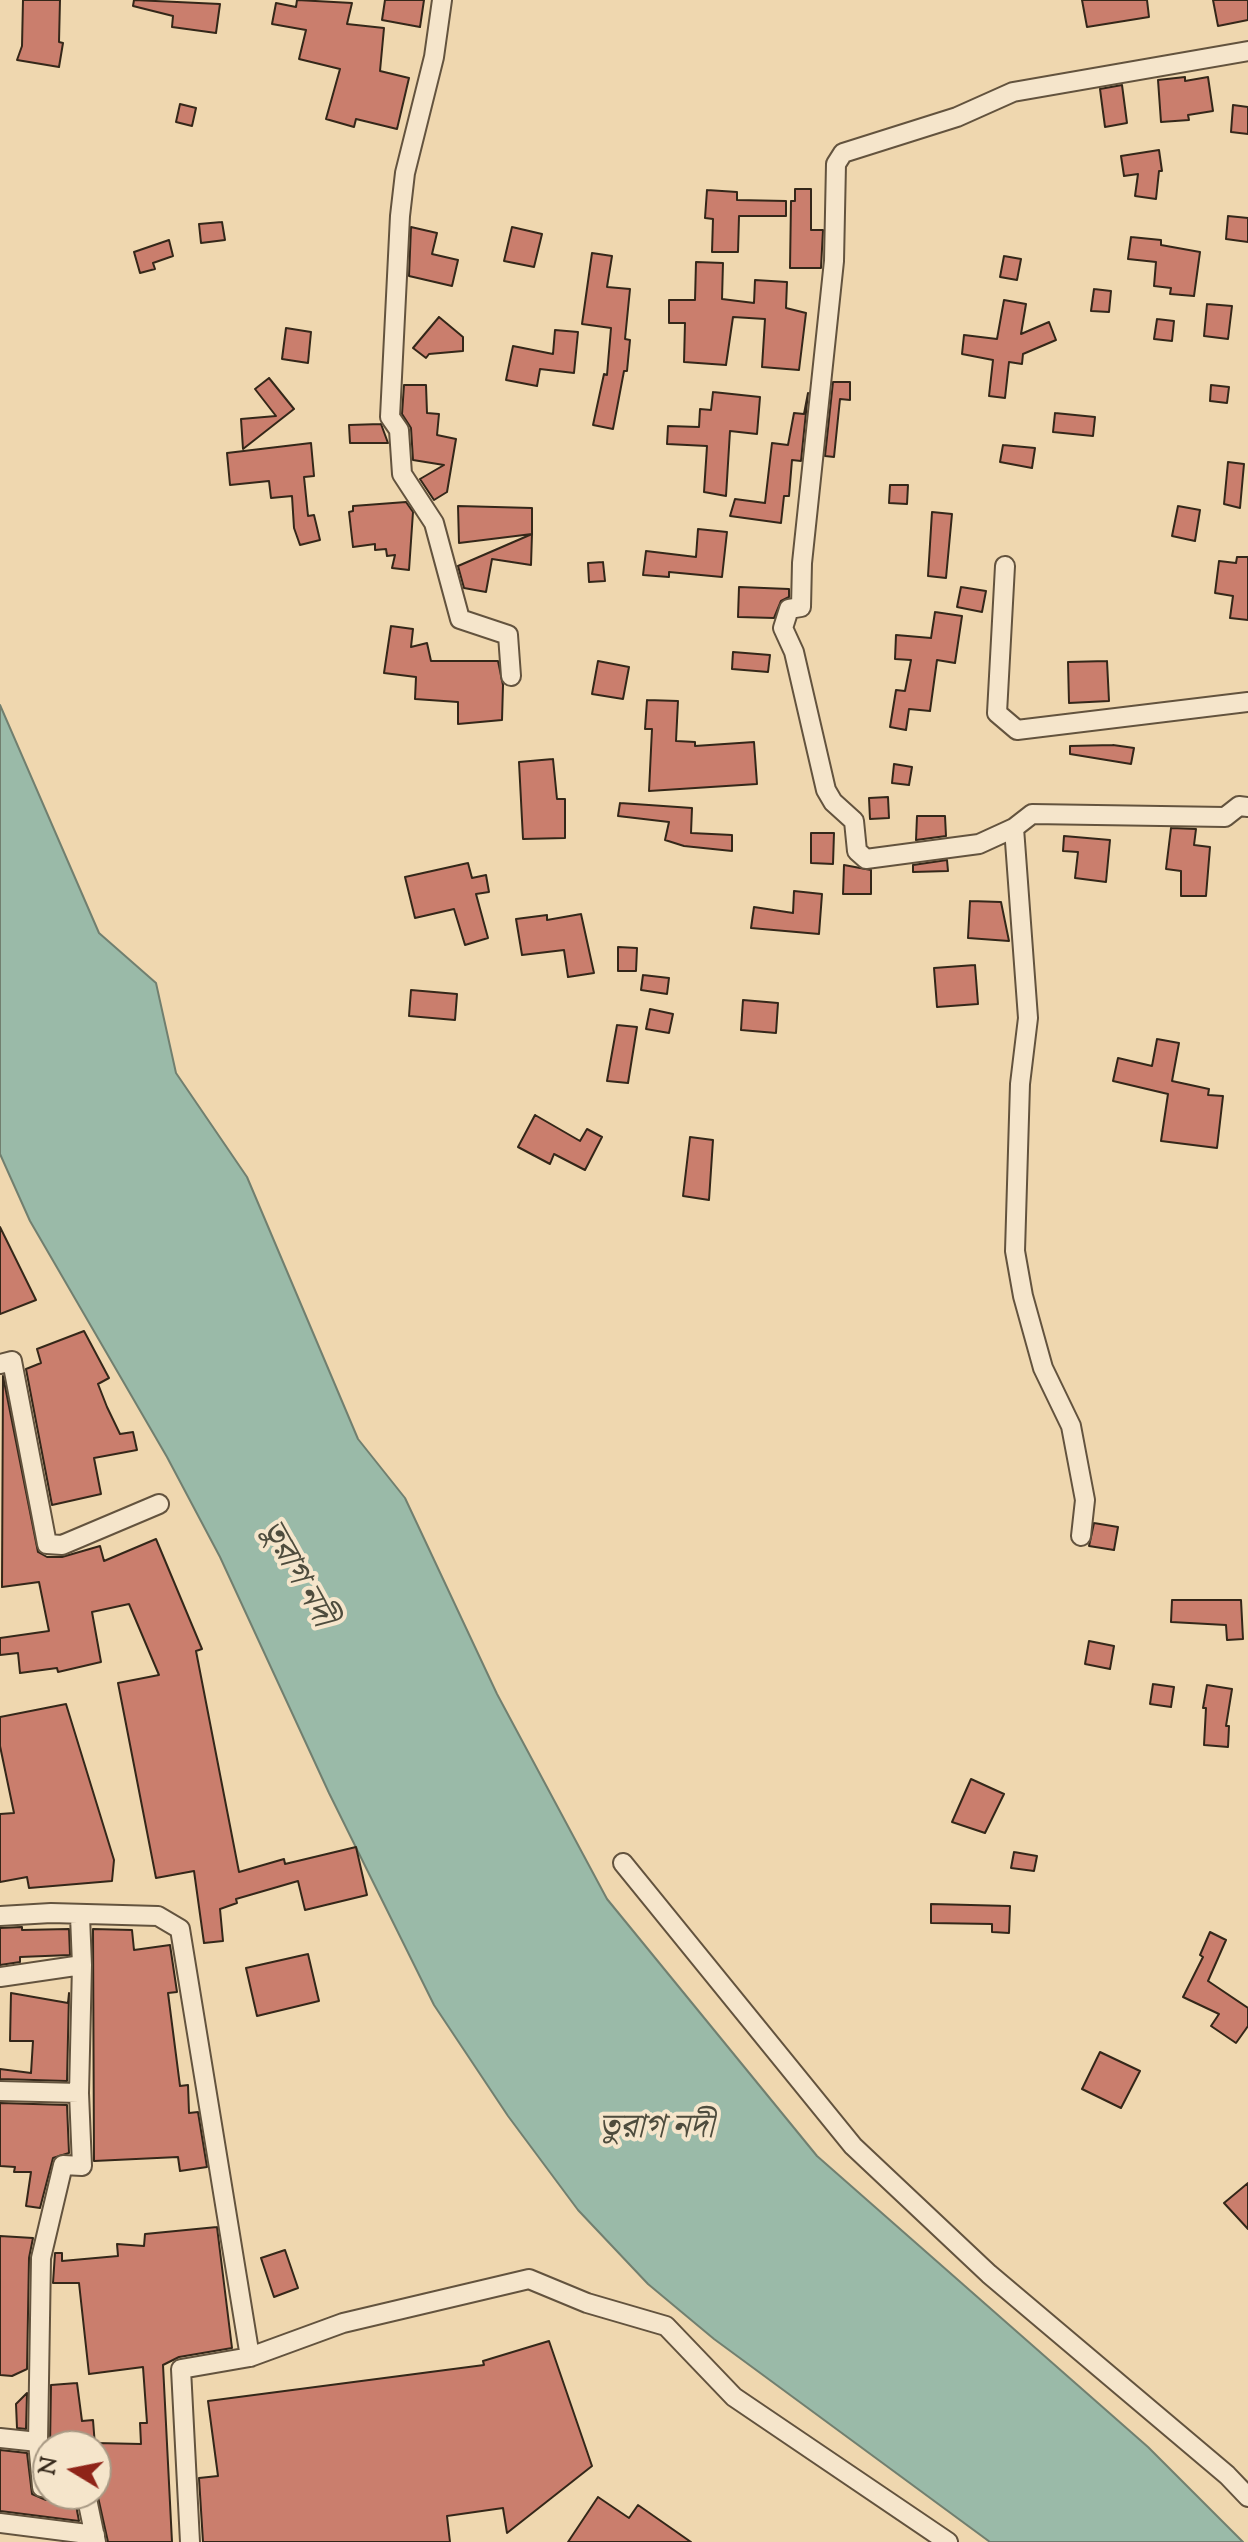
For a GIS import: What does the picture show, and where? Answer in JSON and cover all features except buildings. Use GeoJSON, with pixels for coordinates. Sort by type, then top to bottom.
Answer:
{"type":"FeatureCollection","features":[{"type":"Feature","properties":{"kind":"street"},"geometry":{"type":"LineString","coordinates":[[442,0],[434,57],[405,173],[390,417],[399,430],[402,474],[434,523],[460,619],[508,635],[511,676]]}},
{"type":"Feature","properties":{"kind":"street"},"geometry":{"type":"LineString","coordinates":[[1248,51],[1013,92],[957,117],[854,147],[843,153],[836,164],[834,261],[802,563],[801,607],[789,609],[783,628],[794,652],[820,768],[833,802],[854,821],[857,851],[866,859],[979,844],[1014,828],[1032,814],[1225,817],[1239,806],[1248,807]]}},
{"type":"Feature","properties":{"kind":"street"},"geometry":{"type":"LineString","coordinates":[[1005,566],[997,713],[1017,730],[1248,702]]}},
{"type":"Feature","properties":{"kind":"street"},"geometry":{"type":"LineString","coordinates":[[1014,828],[1028,1018],[1020,1084],[1015,1251],[1023,1296],[1043,1368],[1071,1426],[1085,1500],[1081,1536]]}},
{"type":"Feature","properties":{"kind":"street"},"geometry":{"type":"LineString","coordinates":[[0,1364],[12,1361],[47,1544],[62,1545],[159,1504]]}},
{"type":"Feature","properties":{"kind":"street"},"geometry":{"type":"LineString","coordinates":[[623,1863],[853,2146],[989,2274],[1227,2475],[1248,2497]]}},
{"type":"Feature","properties":{"kind":"street"},"geometry":{"type":"LineString","coordinates":[[0,1916],[51,1913],[158,1916],[180,1929],[250,2357]]}},
{"type":"Feature","properties":{"kind":"street"},"geometry":{"type":"LineString","coordinates":[[38,2430],[41,2258],[63,2165],[82,2166],[79,2093],[80,1916]]}},
{"type":"Feature","properties":{"kind":"street"},"geometry":{"type":"LineString","coordinates":[[0,1977],[82,1965]]}},
{"type":"Feature","properties":{"kind":"street"},"geometry":{"type":"LineString","coordinates":[[0,2091],[79,2093]]}},
{"type":"Feature","properties":{"kind":"street"},"geometry":{"type":"LineString","coordinates":[[190,2542],[181,2369],[250,2357],[343,2323],[529,2279],[587,2303],[666,2326],[734,2397],[948,2542]]}},
{"type":"Feature","properties":{"kind":"street"},"geometry":{"type":"LineString","coordinates":[[0,2438],[32,2441]]}},
{"type":"Feature","properties":{"kind":"street"},"geometry":{"type":"LineString","coordinates":[[0,2523],[96,2539],[90,2510]]}},
{"type":"Feature","properties":{"kind":"water","name":"তুরাগ নদী"},"geometry":{"type":"Polygon","coordinates":[[[0,705],[99,933],[156,983],[176,1073],[247,1177],[358,1439],[405,1498],[497,1694],[607,1899],[817,2156],[1148,2447],[1243,2542],[990,2542],[714,2339],[648,2284],[578,2210],[508,2116],[434,2005],[329,1793],[220,1557],[167,1457],[30,1221],[0,1154],[0,705]]]}}]}
